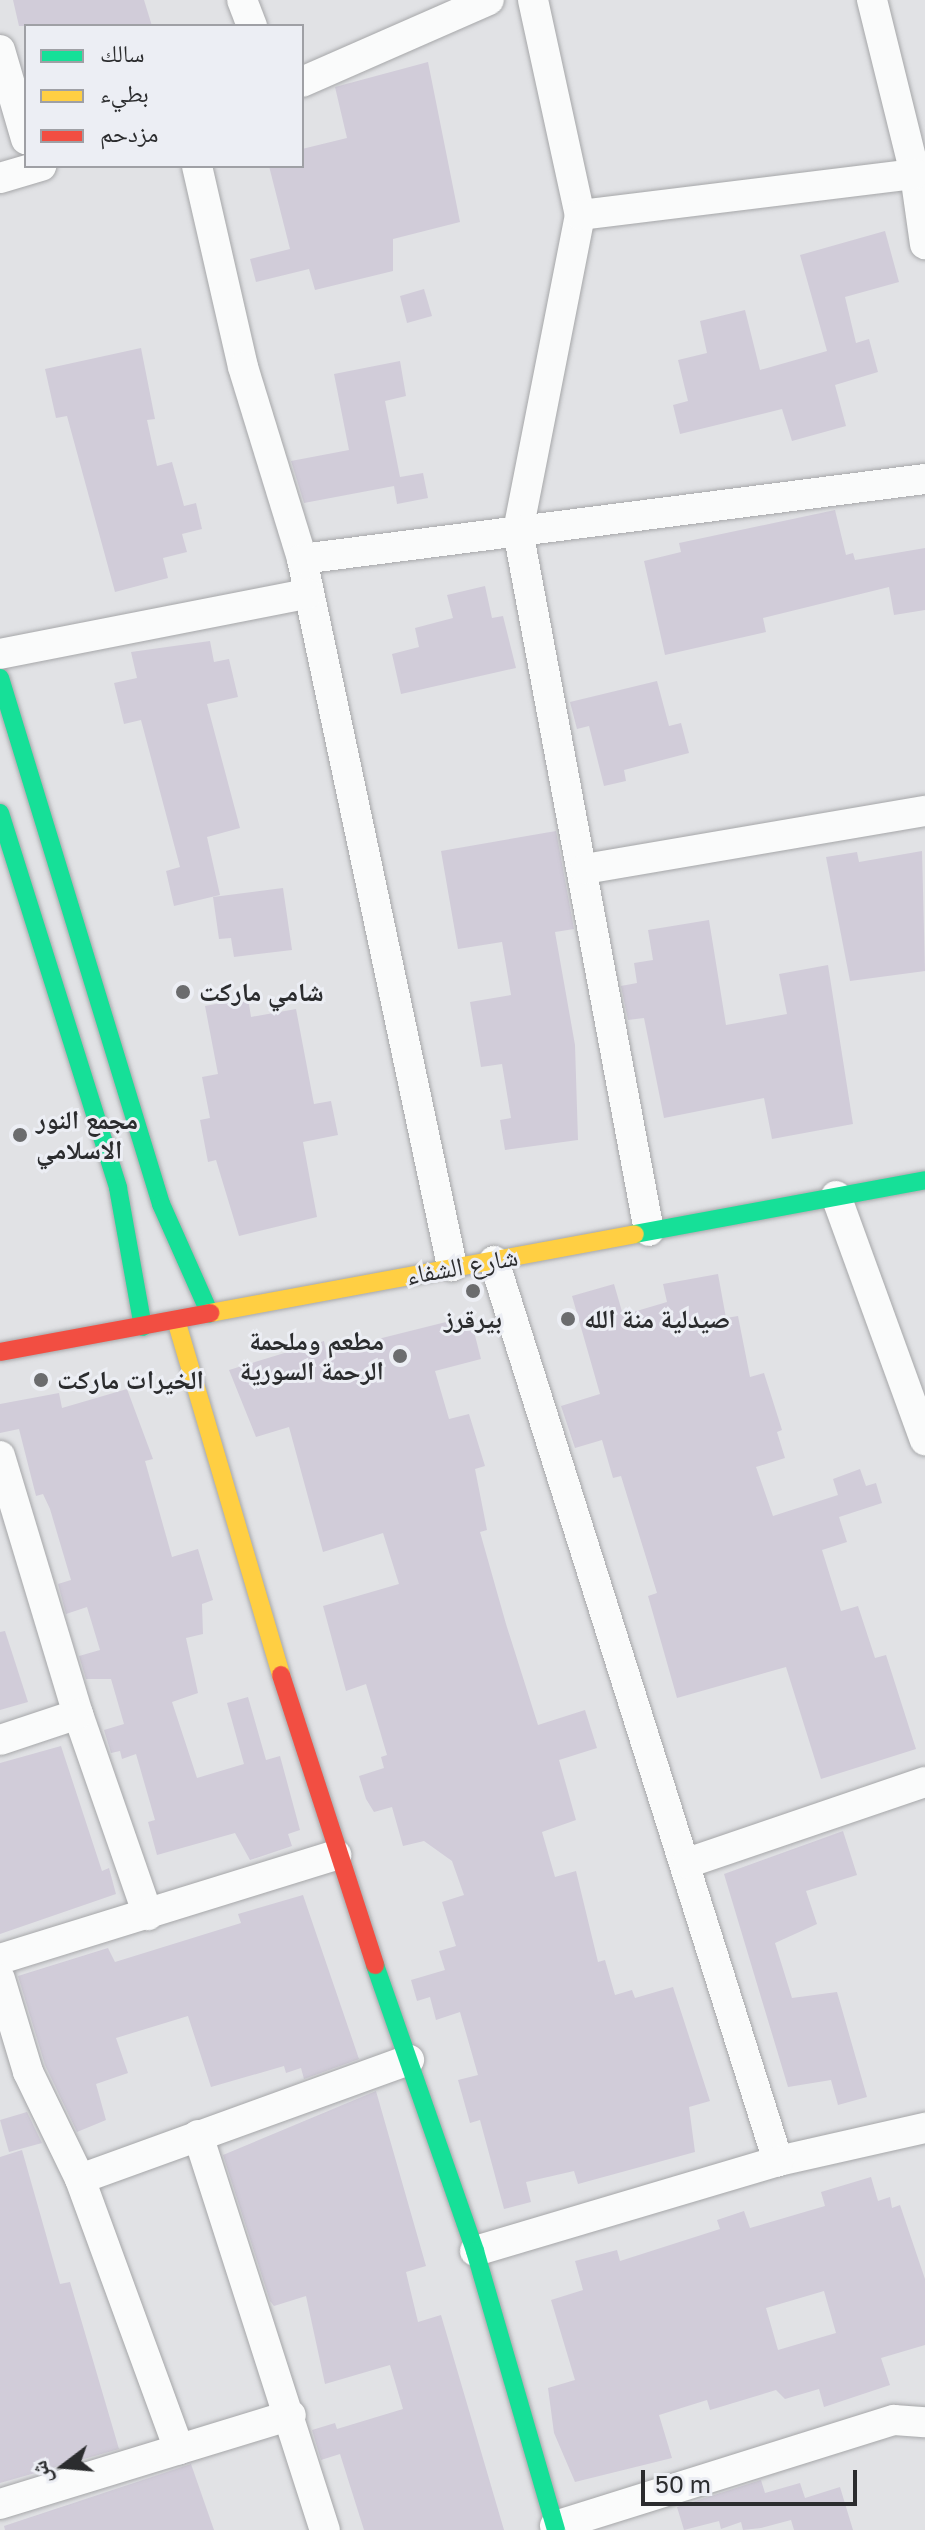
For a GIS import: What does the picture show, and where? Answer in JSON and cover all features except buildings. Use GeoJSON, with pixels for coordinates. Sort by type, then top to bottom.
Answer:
{"type":"FeatureCollection","features":[{"type":"Feature","properties":{"kind":"street"},"geometry":{"type":"LineString","coordinates":[[242,0],[251,24]]}},
{"type":"Feature","properties":{"kind":"street"},"geometry":{"type":"LineString","coordinates":[[304,81],[489,0]]}},
{"type":"Feature","properties":{"kind":"street"},"geometry":{"type":"LineString","coordinates":[[533,0],[580,215],[518,531],[585,869],[649,1231]]}},
{"type":"Feature","properties":{"kind":"street"},"geometry":{"type":"LineString","coordinates":[[872,0],[915,174],[925,244]]}},
{"type":"Feature","properties":{"kind":"street"},"geometry":{"type":"LineString","coordinates":[[0,50],[24,132]]}},
{"type":"Feature","properties":{"kind":"street"},"geometry":{"type":"LineString","coordinates":[[0,178],[33,168]]}},
{"type":"Feature","properties":{"kind":"street"},"geometry":{"type":"LineString","coordinates":[[197,168],[243,367],[302,559],[452,1266]]}},
{"type":"Feature","properties":{"kind":"street"},"geometry":{"type":"LineString","coordinates":[[580,215],[915,174]]}},
{"type":"Feature","properties":{"kind":"street"},"geometry":{"type":"LineString","coordinates":[[302,559],[925,479]]}},
{"type":"Feature","properties":{"kind":"street"},"geometry":{"type":"LineString","coordinates":[[0,654],[307,594]]}},
{"type":"Feature","properties":{"kind":"street"},"geometry":{"type":"LineString","coordinates":[[0,678],[161,1204],[210,1314]]}},
{"type":"Feature","properties":{"kind":"street"},"geometry":{"type":"LineString","coordinates":[[585,869],[925,811]]}},
{"type":"Feature","properties":{"kind":"street"},"geometry":{"type":"LineString","coordinates":[[0,813],[118,1188],[143,1327]]}},
{"type":"Feature","properties":{"kind":"street","name":"شارع الشفاء"},"geometry":{"type":"LineString","coordinates":[[0,1352],[925,1180]]}},
{"type":"Feature","properties":{"kind":"street"},"geometry":{"type":"LineString","coordinates":[[836,1196],[925,1440]]}},
{"type":"Feature","properties":{"kind":"street"},"geometry":{"type":"LineString","coordinates":[[494,1261],[687,1863],[778,2161]]}},
{"type":"Feature","properties":{"kind":"street"},"geometry":{"type":"LineString","coordinates":[[176,1320],[336,1855],[475,2251],[555,2528],[894,2420],[925,2422]]}},
{"type":"Feature","properties":{"kind":"street"},"geometry":{"type":"LineString","coordinates":[[0,1456],[78,1714],[148,1915]]}},
{"type":"Feature","properties":{"kind":"street"},"geometry":{"type":"LineString","coordinates":[[0,1740],[78,1714]]}},
{"type":"Feature","properties":{"kind":"street"},"geometry":{"type":"LineString","coordinates":[[687,1863],[925,1782]]}},
{"type":"Feature","properties":{"kind":"street"},"geometry":{"type":"LineString","coordinates":[[0,1959],[336,1855]]}},
{"type":"Feature","properties":{"kind":"street"},"geometry":{"type":"LineString","coordinates":[[0,1979],[28,2072],[80,2179],[179,2449]]}},
{"type":"Feature","properties":{"kind":"street"},"geometry":{"type":"LineString","coordinates":[[80,2179],[409,2060]]}},
{"type":"Feature","properties":{"kind":"street"},"geometry":{"type":"LineString","coordinates":[[475,2251],[778,2161],[925,2128]]}},
{"type":"Feature","properties":{"kind":"street"},"geometry":{"type":"LineString","coordinates":[[198,2135],[291,2415],[325,2530]]}},
{"type":"Feature","properties":{"kind":"street"},"geometry":{"type":"LineString","coordinates":[[0,2504],[291,2415]]}},
{"type":"Feature","properties":{"kind":"traffic: fast"},"geometry":{"type":"LineString","coordinates":[[0,678],[161,1204],[210,1314]]}},
{"type":"Feature","properties":{"kind":"traffic: fast"},"geometry":{"type":"LineString","coordinates":[[0,813],[118,1188],[143,1327]]}},
{"type":"Feature","properties":{"kind":"traffic: fast"},"geometry":{"type":"LineString","coordinates":[[635,1234],[925,1180]]}},
{"type":"Feature","properties":{"kind":"traffic: fast"},"geometry":{"type":"LineString","coordinates":[[375,1965],[475,2251],[556,2530]]}},
{"type":"Feature","properties":{"kind":"traffic: slow"},"geometry":{"type":"LineString","coordinates":[[210,1313],[635,1234]]}},
{"type":"Feature","properties":{"kind":"traffic: slow"},"geometry":{"type":"LineString","coordinates":[[176,1320],[281,1675]]}},
{"type":"Feature","properties":{"kind":"traffic: jam"},"geometry":{"type":"LineString","coordinates":[[0,1352],[210,1313]]}},
{"type":"Feature","properties":{"kind":"traffic: jam"},"geometry":{"type":"LineString","coordinates":[[281,1675],[375,1965]]}},
{"type":"Feature","properties":{"kind":"place","name":"شامي ماركت"},"geometry":{"type":"Point","coordinates":[183,992]}},
{"type":"Feature","properties":{"kind":"place","name":"مجمع النور الاسلامي"},"geometry":{"type":"Point","coordinates":[20,1135]}},
{"type":"Feature","properties":{"kind":"place","name":"بيرقرز"},"geometry":{"type":"Point","coordinates":[473,1291]}},
{"type":"Feature","properties":{"kind":"place","name":"صيدلية منة الله"},"geometry":{"type":"Point","coordinates":[568,1319]}},
{"type":"Feature","properties":{"kind":"place","name":"مطعم وملحمة الرحمة السورية"},"geometry":{"type":"Point","coordinates":[400,1356]}},
{"type":"Feature","properties":{"kind":"place","name":"الخيرات ماركت"},"geometry":{"type":"Point","coordinates":[41,1380]}}]}
